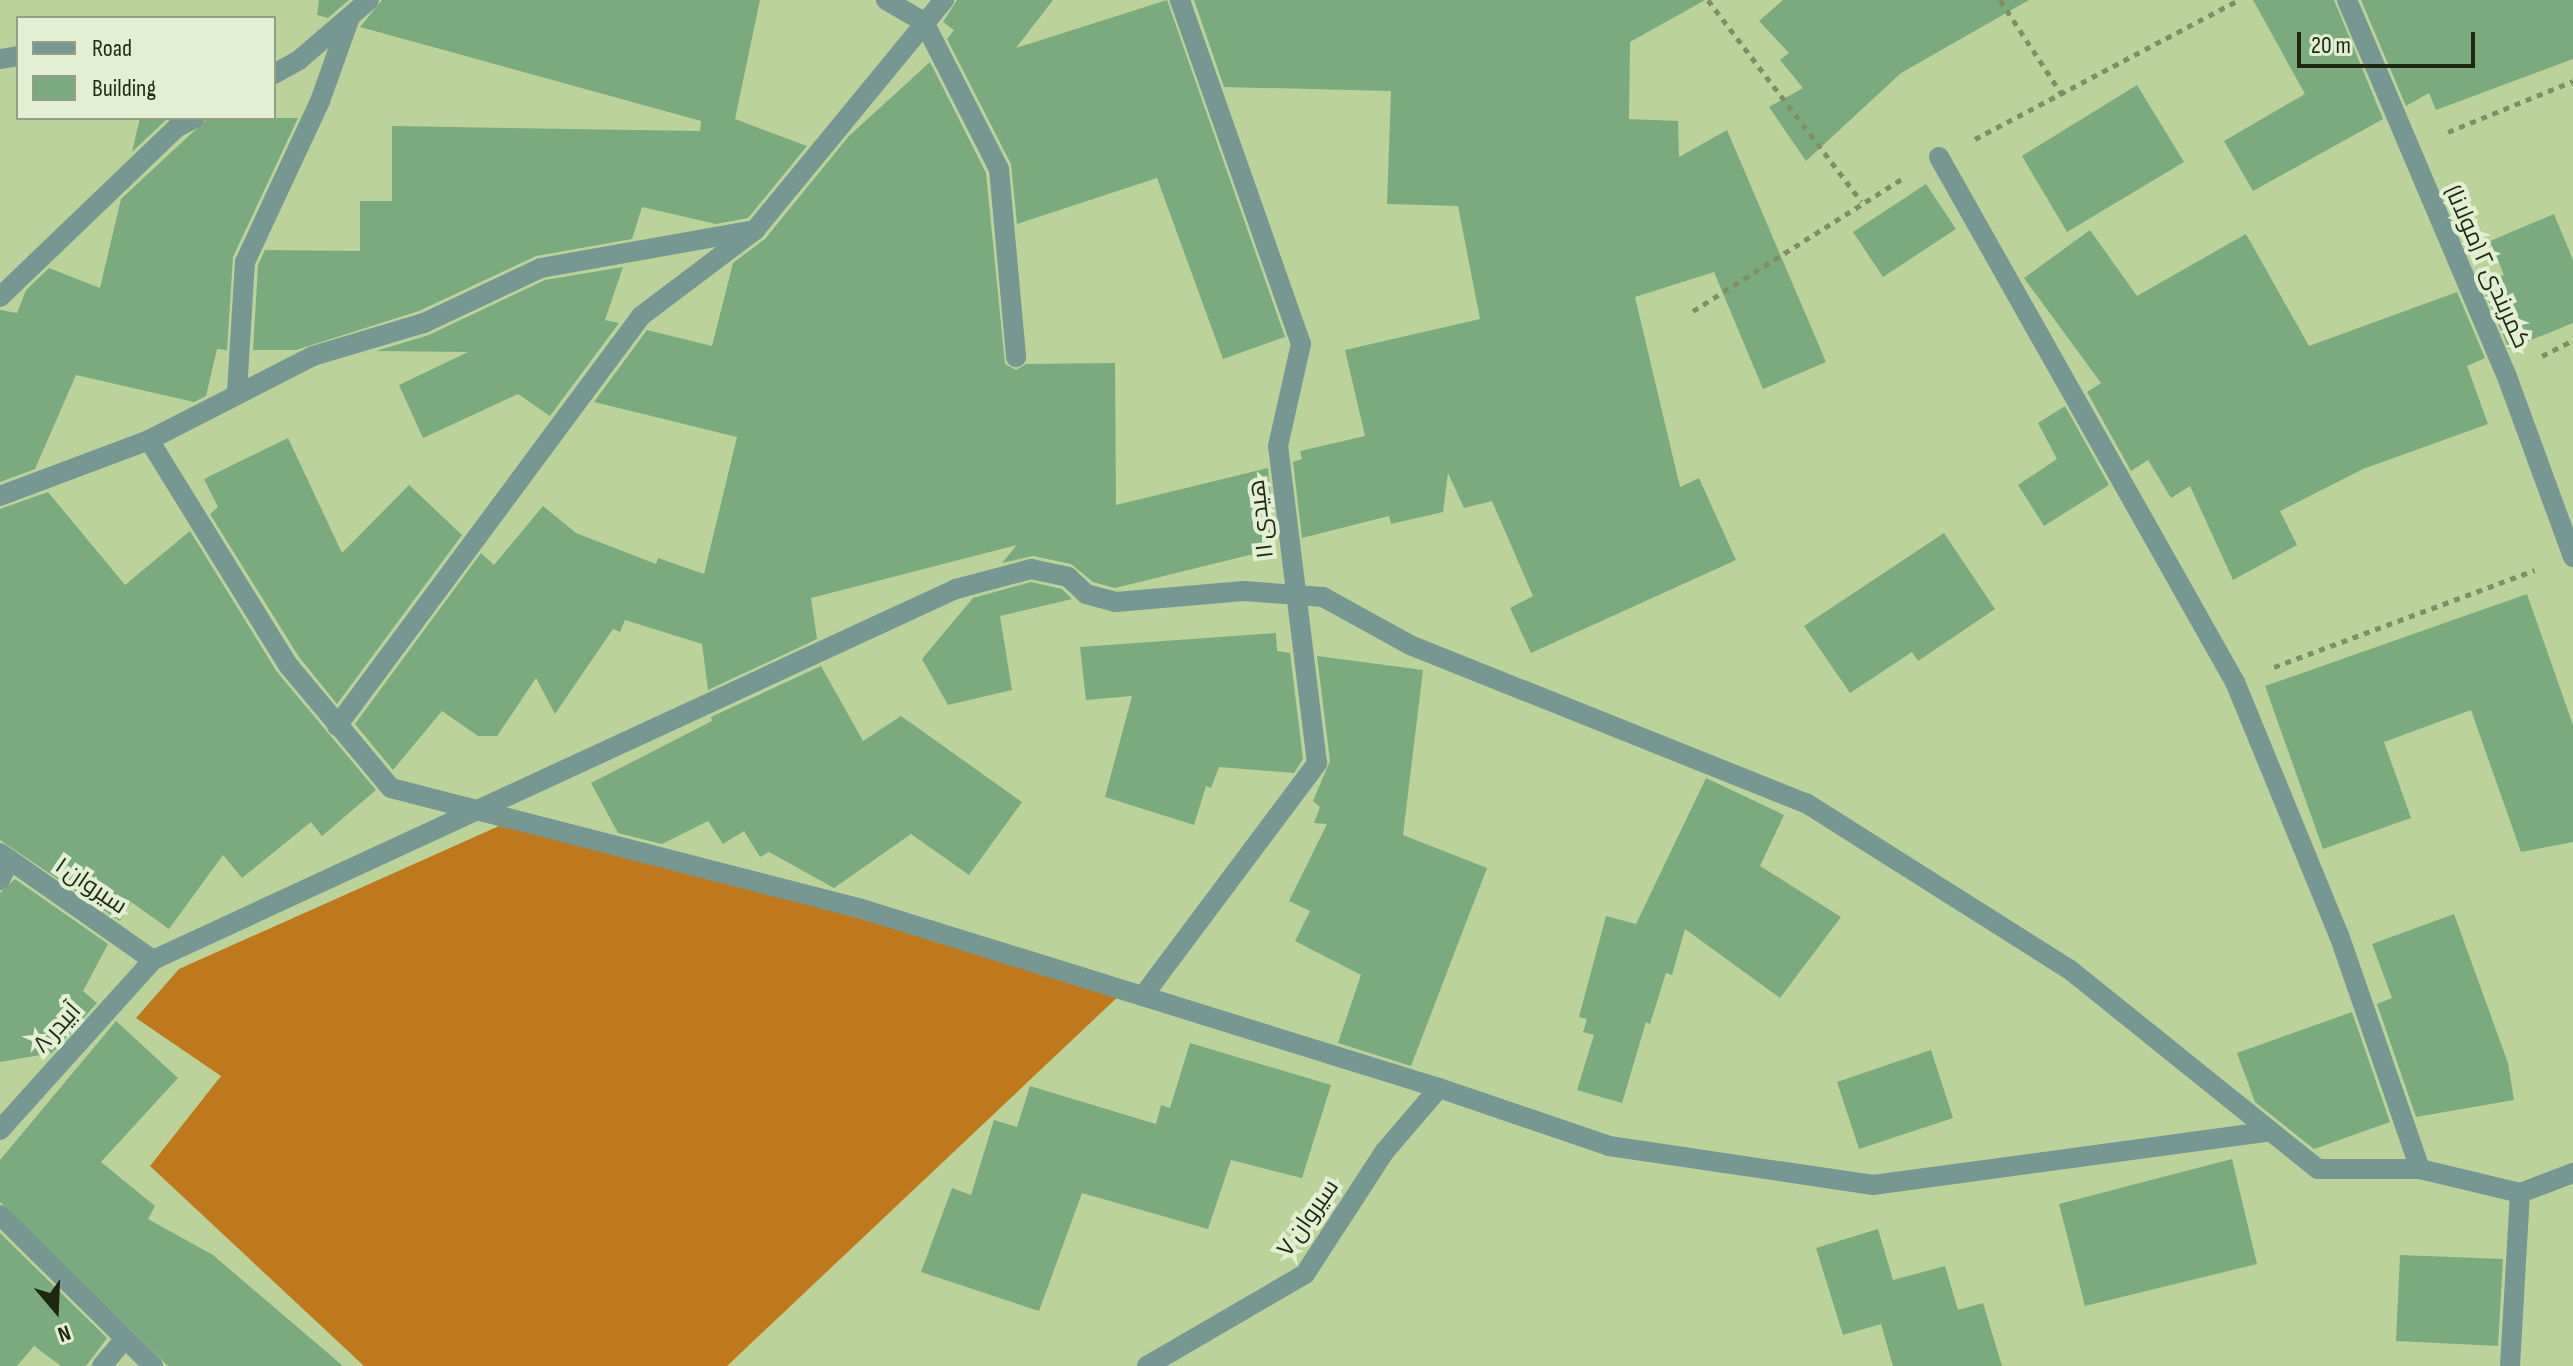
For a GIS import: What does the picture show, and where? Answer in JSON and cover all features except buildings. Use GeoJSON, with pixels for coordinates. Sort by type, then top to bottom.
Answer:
{"type":"FeatureCollection","features":[{"type":"Feature","properties":{"kind":"street"},"geometry":{"type":"LineString","coordinates":[[276,73],[299,60],[369,0]]}},
{"type":"Feature","properties":{"kind":"street"},"geometry":{"type":"LineString","coordinates":[[886,0],[924,22],[999,169],[1016,357]]}},
{"type":"Feature","properties":{"kind":"street"},"geometry":{"type":"LineString","coordinates":[[337,726],[641,316],[755,230],[944,0]]}},
{"type":"Feature","properties":{"kind":"street","name":"هیدی ۱۱"},"geometry":{"type":"LineString","coordinates":[[1143,996],[1317,763],[1278,446],[1301,344],[1180,0]]}},
{"type":"Feature","properties":{"kind":"street","name":"کمربندی ۲ (مولانا)"},"geometry":{"type":"LineString","coordinates":[[2347,0],[2407,149],[2506,374],[2573,556]]}},
{"type":"Feature","properties":{"kind":"street"},"geometry":{"type":"LineString","coordinates":[[237,392],[245,262],[320,101],[350,17]]}},
{"type":"Feature","properties":{"kind":"street"},"geometry":{"type":"LineString","coordinates":[[0,297],[176,128],[191,120]]}},
{"type":"Feature","properties":{"kind":"street"},"geometry":{"type":"LineString","coordinates":[[1939,157],[2235,682],[2339,935],[2420,1169]]}},
{"type":"Feature","properties":{"kind":"street"},"geometry":{"type":"LineString","coordinates":[[0,496],[149,440],[237,392],[313,356],[424,323],[541,268],[755,230]]}},
{"type":"Feature","properties":{"kind":"street"},"geometry":{"type":"LineString","coordinates":[[149,440],[288,665],[391,788],[862,909],[1439,1088],[1609,1146],[1873,1185],[2270,1131]]}},
{"type":"Feature","properties":{"kind":"street"},"geometry":{"type":"LineString","coordinates":[[153,960],[482,812],[956,589],[1031,569],[1068,577],[1086,594],[1116,602],[1244,591],[1323,597],[1410,645],[1806,803],[2069,969],[2318,1169],[2420,1169],[2520,1193],[2573,1173]]}},
{"type":"Feature","properties":{"kind":"street"},"geometry":{"type":"LineString","coordinates":[[0,880],[5,857]]}},
{"type":"Feature","properties":{"kind":"street","name":"سیروان ۱"},"geometry":{"type":"LineString","coordinates":[[5,857],[153,960]]}},
{"type":"Feature","properties":{"kind":"street","name":"آبیدر ۸"},"geometry":{"type":"LineString","coordinates":[[0,1130],[153,960]]}},
{"type":"Feature","properties":{"kind":"street","name":"سیروان ۷"},"geometry":{"type":"LineString","coordinates":[[1147,1366],[1305,1274],[1385,1151],[1439,1088]]}},
{"type":"Feature","properties":{"kind":"street"},"geometry":{"type":"LineString","coordinates":[[2510,1366],[2520,1193]]}},
{"type":"Feature","properties":{"kind":"street"},"geometry":{"type":"LineString","coordinates":[[0,1215],[153,1366]]}},
{"type":"Feature","properties":{"kind":"street"},"geometry":{"type":"LineString","coordinates":[[102,1366],[125,1339]]}},
{"type":"Feature","properties":{"kind":"path"},"geometry":{"type":"LineString","coordinates":[[1708,0],[1861,201]]}},
{"type":"Feature","properties":{"kind":"path"},"geometry":{"type":"LineString","coordinates":[[2000,0],[2063,97]]}},
{"type":"Feature","properties":{"kind":"path"},"geometry":{"type":"LineString","coordinates":[[2407,149],[2573,81]]}},
{"type":"Feature","properties":{"kind":"path"},"geometry":{"type":"LineString","coordinates":[[2235,682],[2573,556]]}},
{"type":"Feature","properties":{"kind":"shaded area"},"geometry":{"type":"Polygon","coordinates":[[[508,822],[1124,991],[727,1366],[364,1366],[150,1166],[221,1076],[136,1018],[179,969],[508,822]]]}}]}
